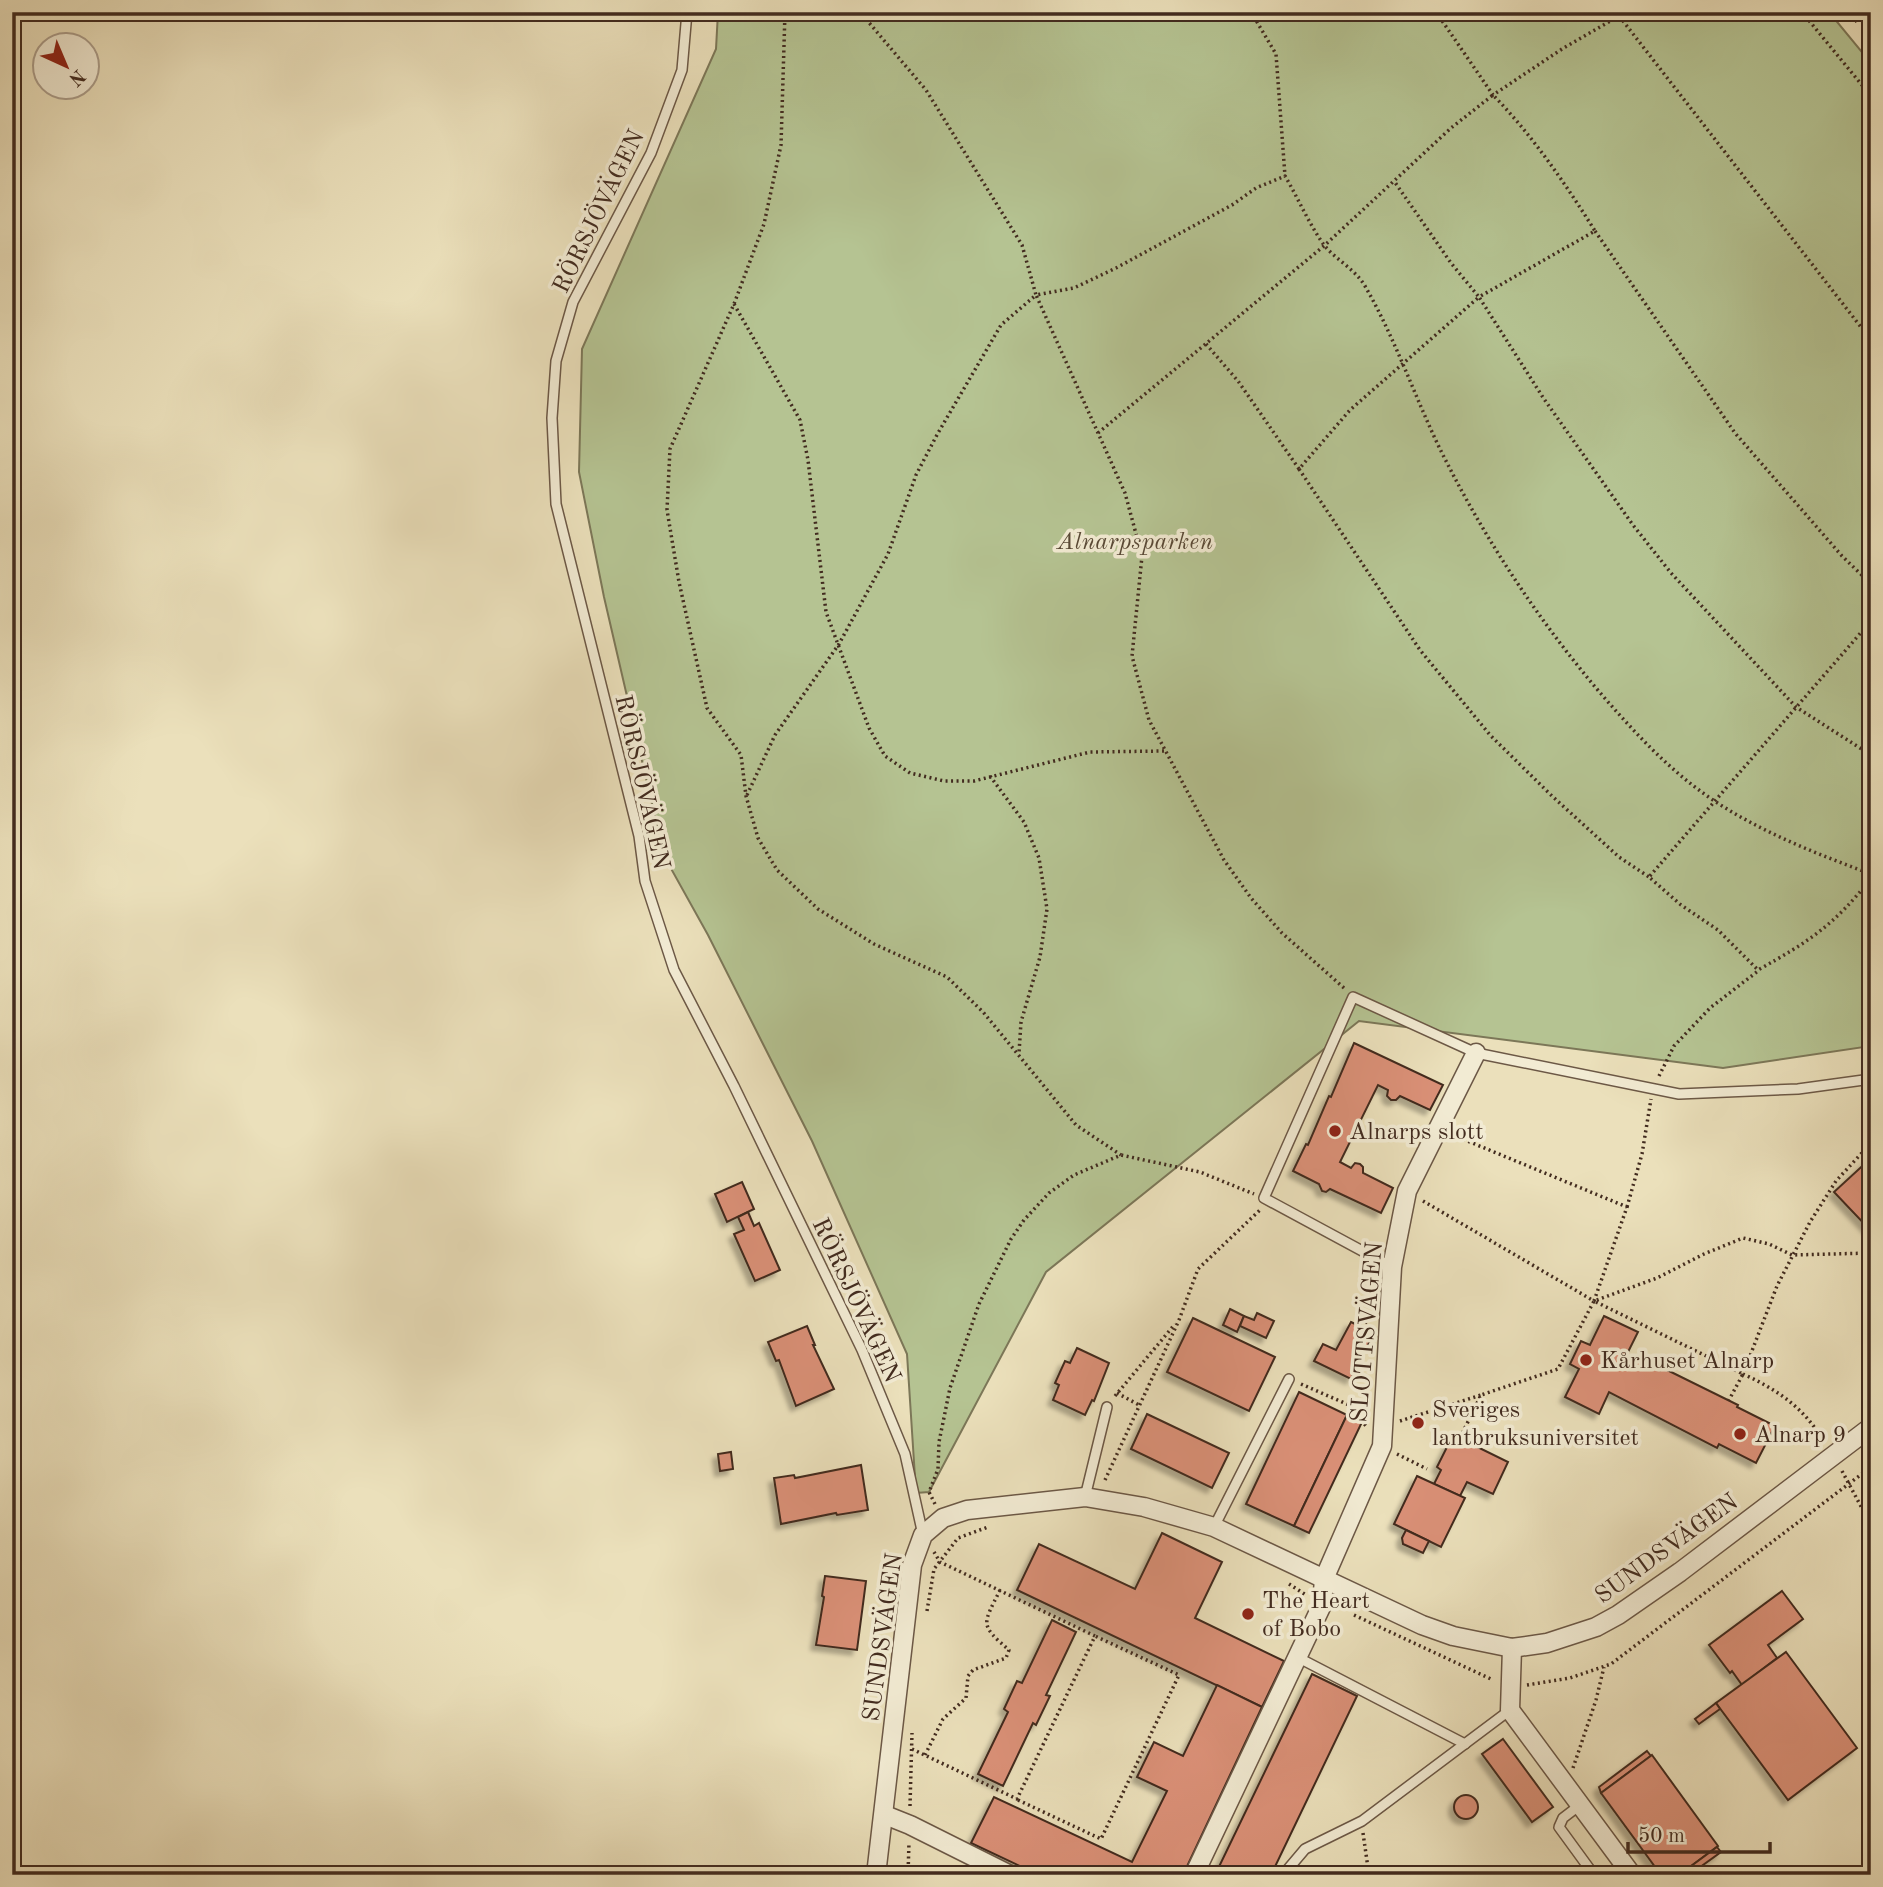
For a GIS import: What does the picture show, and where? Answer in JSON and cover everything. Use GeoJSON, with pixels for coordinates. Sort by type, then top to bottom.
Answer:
{"type":"FeatureCollection","features":[{"type":"Feature","properties":{"kind":"street","name":"SLOTTSVÄGEN"},"geometry":{"type":"LineString","coordinates":[[1322,1605],[1324,1579],[1382,1446],[1392,1267],[1406,1191],[1476,1053]]}},
{"type":"Feature","properties":{"kind":"street","name":"SUNDSVÄGEN"},"geometry":{"type":"LineString","coordinates":[[876,1875],[912,1564],[923,1535],[943,1518],[967,1510],[1090,1498],[1144,1507],[1214,1527],[1422,1625],[1482,1644],[1512,1648],[1572,1636],[1618,1615],[1680,1572],[1871,1427]]}},
{"type":"Feature","properties":{"kind":"street"},"geometry":{"type":"LineString","coordinates":[[1194,1875],[1322,1605]]}},
{"type":"Feature","properties":{"kind":"street"},"geometry":{"type":"LineString","coordinates":[[1512,1648],[1510,1710],[1632,1875]]}},
{"type":"Feature","properties":{"kind":"street"},"geometry":{"type":"LineString","coordinates":[[885,1815],[1010,1875]]}},
{"type":"Feature","properties":{"kind":"lane","name":"RÖRSJÖVÄGEN"},"geometry":{"type":"LineString","coordinates":[[687,12],[682,70],[651,153],[573,302],[556,361],[552,418],[556,504],[639,836],[645,881],[660,933],[674,970],[734,1086],[862,1350],[905,1454],[923,1535]]}},
{"type":"Feature","properties":{"kind":"lane"},"geometry":{"type":"LineString","coordinates":[[1392,1267],[1267,1199],[1353,997],[1476,1053],[1679,1094],[1798,1089],[1871,1079]]}},
{"type":"Feature","properties":{"kind":"lane"},"geometry":{"type":"LineString","coordinates":[[1214,1527],[1289,1379]]}},
{"type":"Feature","properties":{"kind":"lane"},"geometry":{"type":"LineString","coordinates":[[1090,1498],[1107,1407]]}},
{"type":"Feature","properties":{"kind":"lane"},"geometry":{"type":"LineString","coordinates":[[1297,1657],[1465,1744]]}},
{"type":"Feature","properties":{"kind":"lane"},"geometry":{"type":"LineString","coordinates":[[1283,1875],[1305,1849],[1362,1821],[1510,1710]]}},
{"type":"Feature","properties":{"kind":"lane"},"geometry":{"type":"LineString","coordinates":[[1580,1805],[1563,1818],[1559,1827],[1594,1875]]}},
{"type":"Feature","properties":{"kind":"path"},"geometry":{"type":"LineString","coordinates":[[785,12],[781,145],[764,224],[734,303],[670,449],[667,510],[679,582],[707,708],[741,755],[746,796],[758,838],[777,870],[818,909],[874,944],[947,977],[983,1012],[1076,1125],[1121,1155],[1200,1172],[1267,1199],[1198,1269],[1179,1320],[1139,1405],[1090,1498]]}},
{"type":"Feature","properties":{"kind":"path"},"geometry":{"type":"LineString","coordinates":[[860,12],[926,90],[1022,245],[1035,295],[1125,493],[1142,556],[1132,656],[1149,720],[1164,751],[1193,797],[1224,860],[1251,898],[1282,933],[1353,997]]}},
{"type":"Feature","properties":{"kind":"path"},"geometry":{"type":"LineString","coordinates":[[1206,344],[1238,381],[1420,650],[1490,734],[1619,857],[1650,877],[1681,905],[1718,930],[1758,970],[1826,929],[1852,904],[1871,876],[1745,818],[1716,802],[1675,771],[1642,740],[1561,646],[1513,579],[1439,446],[1404,365],[1363,282],[1325,245],[1285,176],[1276,54],[1251,12]]}},
{"type":"Feature","properties":{"kind":"path"},"geometry":{"type":"LineString","coordinates":[[1436,12],[1493,95],[1508,110],[1571,192],[1735,433],[1842,556],[1871,584]]}},
{"type":"Feature","properties":{"kind":"path"},"geometry":{"type":"LineString","coordinates":[[1802,12],[1871,96]]}},
{"type":"Feature","properties":{"kind":"path"},"geometry":{"type":"LineString","coordinates":[[1098,433],[1325,245],[1451,128],[1493,95],[1618,14],[1871,340]]}},
{"type":"Feature","properties":{"kind":"path"},"geometry":{"type":"LineString","coordinates":[[746,796],[775,735],[839,644],[888,554],[916,475],[1001,325],[1035,295],[1074,288],[1232,205],[1256,188],[1285,176]]}},
{"type":"Feature","properties":{"kind":"path"},"geometry":{"type":"LineString","coordinates":[[1394,181],[1451,263],[1479,297],[1544,399],[1633,525],[1671,573],[1796,707],[1871,755]]}},
{"type":"Feature","properties":{"kind":"path"},"geometry":{"type":"LineString","coordinates":[[1299,469],[1350,410],[1479,297],[1595,231]]}},
{"type":"Feature","properties":{"kind":"path"},"geometry":{"type":"LineString","coordinates":[[734,303],[800,420],[808,460],[826,612],[869,728],[885,755],[909,774],[944,781],[974,781],[1090,752],[1164,751]]}},
{"type":"Feature","properties":{"kind":"path"},"geometry":{"type":"LineString","coordinates":[[1650,877],[1871,621]]}},
{"type":"Feature","properties":{"kind":"path"},"geometry":{"type":"LineString","coordinates":[[990,776],[1024,822],[1040,858],[1047,909],[1040,957],[1021,1021],[1018,1053]]}},
{"type":"Feature","properties":{"kind":"path"},"geometry":{"type":"LineString","coordinates":[[1383,1426],[1558,1369],[1594,1301],[1627,1207],[1438,1129]]}},
{"type":"Feature","properties":{"kind":"path"},"geometry":{"type":"LineString","coordinates":[[1729,1400],[1792,1255],[1836,1181],[1871,1143]]}},
{"type":"Feature","properties":{"kind":"path"},"geometry":{"type":"LineString","coordinates":[[943,1518],[929,1492],[938,1469],[939,1442],[950,1388],[967,1333],[994,1270],[1024,1220],[1049,1193],[1074,1175],[1121,1155]]}},
{"type":"Feature","properties":{"kind":"path"},"geometry":{"type":"LineString","coordinates":[[1406,1191],[1594,1301],[1768,1385],[1798,1408],[1818,1431],[1871,1525]]}},
{"type":"Feature","properties":{"kind":"path"},"geometry":{"type":"LineString","coordinates":[[1594,1301],[1657,1278],[1703,1254],[1743,1238],[1769,1244],[1792,1255],[1871,1253]]}},
{"type":"Feature","properties":{"kind":"path"},"geometry":{"type":"LineString","coordinates":[[1107,1407],[1179,1320]]}},
{"type":"Feature","properties":{"kind":"path"},"geometry":{"type":"LineString","coordinates":[[1289,1379],[1349,1405],[1382,1446],[1427,1469]]}},
{"type":"Feature","properties":{"kind":"path"},"geometry":{"type":"LineString","coordinates":[[1117,1393],[1139,1405]]}},
{"type":"Feature","properties":{"kind":"path"},"geometry":{"type":"LineString","coordinates":[[1460,1438],[1481,1395]]}},
{"type":"Feature","properties":{"kind":"path"},"geometry":{"type":"LineString","coordinates":[[1849,1483],[1871,1467]]}},
{"type":"Feature","properties":{"kind":"path"},"geometry":{"type":"LineString","coordinates":[[926,1616],[934,1569],[958,1538],[992,1526]]}},
{"type":"Feature","properties":{"kind":"path"},"geometry":{"type":"LineString","coordinates":[[912,1749],[1101,1839],[1179,1675],[940,1562]]}},
{"type":"Feature","properties":{"kind":"path"},"geometry":{"type":"LineString","coordinates":[[1288,1583],[1322,1605]]}},
{"type":"Feature","properties":{"kind":"path"},"geometry":{"type":"LineString","coordinates":[[925,1755],[943,1718],[966,1698],[968,1676],[973,1670],[1006,1658],[1009,1650],[995,1639],[987,1625],[987,1616],[1000,1590]]}},
{"type":"Feature","properties":{"kind":"path"},"geometry":{"type":"LineString","coordinates":[[1017,1799],[1095,1636]]}},
{"type":"Feature","properties":{"kind":"path"},"geometry":{"type":"LineString","coordinates":[[1565,1785],[1576,1761],[1604,1667]]}},
{"type":"Feature","properties":{"kind":"path"},"geometry":{"type":"LineString","coordinates":[[908,1875],[912,1726]]}},
{"type":"Feature","properties":{"kind":"path"},"geometry":{"type":"LineString","coordinates":[[1362,1821],[1368,1875]]}},
{"type":"Feature","properties":{"kind":"green space","name":"Alnarpsparken"},"geometry":{"type":"Polygon","coordinates":[[[718,12],[1829,12],[1871,63],[1871,1046],[1723,1068],[1359,1021],[1046,1272],[929,1492],[916,1493],[907,1354],[812,1141],[708,935],[664,856],[604,597],[579,472],[582,349],[716,49],[718,12]]]}},
{"type":"Feature","properties":{"kind":"building","name":"Alnarps slott"},"geometry":{"type":"Polygon","coordinates":[[[1354,1043],[1443,1085],[1430,1110],[1400,1096],[1391,1100],[1387,1096],[1388,1090],[1378,1085],[1340,1162],[1351,1168],[1355,1163],[1360,1164],[1363,1173],[1393,1188],[1381,1213],[1330,1189],[1322,1191],[1319,1184],[1293,1171],[1306,1144],[1308,1145],[1329,1096],[1331,1097],[1354,1043]]]}},
{"type":"Feature","properties":{"kind":"building"},"geometry":{"type":"Polygon","coordinates":[[[1871,1158],[1871,1231],[1834,1192],[1871,1158]]]}},
{"type":"Feature","properties":{"kind":"building"},"geometry":{"type":"Polygon","coordinates":[[[742,1182],[754,1209],[727,1222],[715,1194],[742,1182]]]}},
{"type":"Feature","properties":{"kind":"building"},"geometry":{"type":"Polygon","coordinates":[[[748,1212],[754,1226],[759,1223],[780,1270],[755,1281],[734,1234],[744,1230],[738,1217],[748,1212]]]}},
{"type":"Feature","properties":{"kind":"building"},"geometry":{"type":"Polygon","coordinates":[[[1230,1309],[1244,1316],[1237,1332],[1223,1325],[1230,1309]]]}},
{"type":"Feature","properties":{"kind":"building"},"geometry":{"type":"Polygon","coordinates":[[[1257,1313],[1274,1321],[1266,1338],[1240,1326],[1244,1316],[1254,1320],[1257,1313]]]}},
{"type":"Feature","properties":{"kind":"building"},"geometry":{"type":"Polygon","coordinates":[[[1604,1316],[1638,1332],[1627,1354],[1660,1370],[1661,1367],[1775,1426],[1756,1463],[1719,1444],[1717,1448],[1609,1392],[1599,1414],[1565,1397],[1579,1369],[1570,1364],[1581,1341],[1590,1345],[1604,1316]]]}},
{"type":"Feature","properties":{"kind":"building"},"geometry":{"type":"Polygon","coordinates":[[[1193,1318],[1275,1357],[1249,1411],[1167,1372],[1193,1318]]]}},
{"type":"Feature","properties":{"kind":"building"},"geometry":{"type":"Polygon","coordinates":[[[1351,1322],[1374,1333],[1351,1379],[1314,1361],[1323,1344],[1336,1350],[1351,1322]]]}},
{"type":"Feature","properties":{"kind":"building"},"geometry":{"type":"Polygon","coordinates":[[[807,1326],[834,1389],[796,1406],[779,1360],[776,1361],[768,1342],[807,1326]]]}},
{"type":"Feature","properties":{"kind":"building"},"geometry":{"type":"Polygon","coordinates":[[[1077,1348],[1109,1363],[1094,1401],[1092,1400],[1085,1415],[1053,1400],[1059,1385],[1055,1383],[1065,1361],[1070,1363],[1077,1348]]]}},
{"type":"Feature","properties":{"kind":"building"},"geometry":{"type":"Polygon","coordinates":[[[1299,1392],[1347,1415],[1294,1526],[1246,1504],[1299,1392]]]}},
{"type":"Feature","properties":{"kind":"building"},"geometry":{"type":"Polygon","coordinates":[[[1147,1414],[1229,1453],[1212,1488],[1131,1449],[1147,1414]]]}},
{"type":"Feature","properties":{"kind":"building"},"geometry":{"type":"Polygon","coordinates":[[[1347,1415],[1362,1422],[1309,1533],[1294,1526],[1347,1415]]]}},
{"type":"Feature","properties":{"kind":"building"},"geometry":{"type":"Polygon","coordinates":[[[1453,1435],[1508,1462],[1493,1494],[1467,1482],[1460,1496],[1434,1484],[1441,1470],[1437,1467],[1453,1435]]]}},
{"type":"Feature","properties":{"kind":"building"},"geometry":{"type":"Polygon","coordinates":[[[731,1452],[733,1469],[720,1471],[718,1454],[731,1452]]]}},
{"type":"Feature","properties":{"kind":"building"},"geometry":{"type":"Polygon","coordinates":[[[861,1465],[868,1510],[836,1513],[781,1524],[774,1478],[794,1475],[795,1478],[861,1465]]]}},
{"type":"Feature","properties":{"kind":"building"},"geometry":{"type":"Polygon","coordinates":[[[1417,1476],[1465,1498],[1441,1547],[1394,1524],[1417,1476]]]}},
{"type":"Feature","properties":{"kind":"building"},"geometry":{"type":"Polygon","coordinates":[[[1406,1530],[1429,1541],[1423,1553],[1403,1544],[1402,1538],[1406,1530]]]}},
{"type":"Feature","properties":{"kind":"building"},"geometry":{"type":"Polygon","coordinates":[[[1162,1533],[1222,1562],[1195,1618],[1284,1661],[1262,1707],[1017,1590],[1039,1544],[1135,1589],[1162,1533]]]}},
{"type":"Feature","properties":{"kind":"building"},"geometry":{"type":"Polygon","coordinates":[[[825,1576],[866,1581],[857,1650],[816,1645],[825,1576]]]}},
{"type":"Feature","properties":{"kind":"building"},"geometry":{"type":"Polygon","coordinates":[[[1782,1591],[1803,1619],[1768,1645],[1777,1658],[1742,1685],[1709,1645],[1782,1591]]]}},
{"type":"Feature","properties":{"kind":"building"},"geometry":{"type":"Polygon","coordinates":[[[1052,1620],[1076,1632],[1046,1695],[1050,1696],[1036,1725],[1033,1723],[1003,1786],[978,1774],[1008,1712],[1004,1709],[1017,1681],[1022,1683],[1052,1620]]]}},
{"type":"Feature","properties":{"kind":"building"},"geometry":{"type":"Polygon","coordinates":[[[1786,1652],[1857,1748],[1788,1800],[1716,1703],[1786,1652]]]}},
{"type":"Feature","properties":{"kind":"building"},"geometry":{"type":"Polygon","coordinates":[[[1312,1674],[1357,1696],[1271,1875],[1215,1875],[1312,1674]]]}},
{"type":"Feature","properties":{"kind":"building"},"geometry":{"type":"Polygon","coordinates":[[[1217,1685],[1262,1707],[1183,1875],[1039,1875],[971,1843],[994,1797],[1132,1862],[1167,1791],[1137,1777],[1154,1742],[1183,1756],[1217,1685]]]}},
{"type":"Feature","properties":{"kind":"building"},"geometry":{"type":"Polygon","coordinates":[[[1716,1703],[1720,1709],[1699,1724],[1695,1719],[1716,1703]]]}},
{"type":"Feature","properties":{"kind":"building"},"geometry":{"type":"Polygon","coordinates":[[[1503,1739],[1553,1807],[1532,1822],[1482,1754],[1503,1739]]]}},
{"type":"Feature","properties":{"kind":"building"},"geometry":{"type":"Polygon","coordinates":[[[1647,1751],[1651,1756],[1601,1793],[1599,1787],[1647,1751]]]}},
{"type":"Feature","properties":{"kind":"building"},"geometry":{"type":"Polygon","coordinates":[[[1652,1755],[1718,1846],[1679,1875],[1661,1875],[1601,1793],[1652,1755]]]}},
{"type":"Feature","properties":{"kind":"building"},"geometry":{"type":"Polygon","coordinates":[[[1466,1795],[1475,1798],[1478,1807],[1475,1816],[1466,1819],[1457,1816],[1454,1807],[1457,1798],[1466,1795]]]}},
{"type":"Feature","properties":{"kind":"building"},"geometry":{"type":"Polygon","coordinates":[[[1717,1847],[1721,1852],[1689,1875],[1679,1875],[1717,1847]]]}},
{"type":"Feature","properties":{"kind":"railway"},"geometry":{"type":"LineString","coordinates":[[1850,12],[1871,38]]}},
{"type":"Feature","properties":{"kind":"place","name":"Alnarps slott"},"geometry":{"type":"Point","coordinates":[1335,1131]}},
{"type":"Feature","properties":{"kind":"place","name":"Kårhuset Alnarp"},"geometry":{"type":"Point","coordinates":[1586,1360]}},
{"type":"Feature","properties":{"kind":"place","name":"Sveriges lantbruksuniversitet"},"geometry":{"type":"Point","coordinates":[1418,1423]}},
{"type":"Feature","properties":{"kind":"place","name":"Alnarp 9"},"geometry":{"type":"Point","coordinates":[1740,1434]}},
{"type":"Feature","properties":{"kind":"place","name":"The Heart of Bobo"},"geometry":{"type":"Point","coordinates":[1248,1614]}}]}
